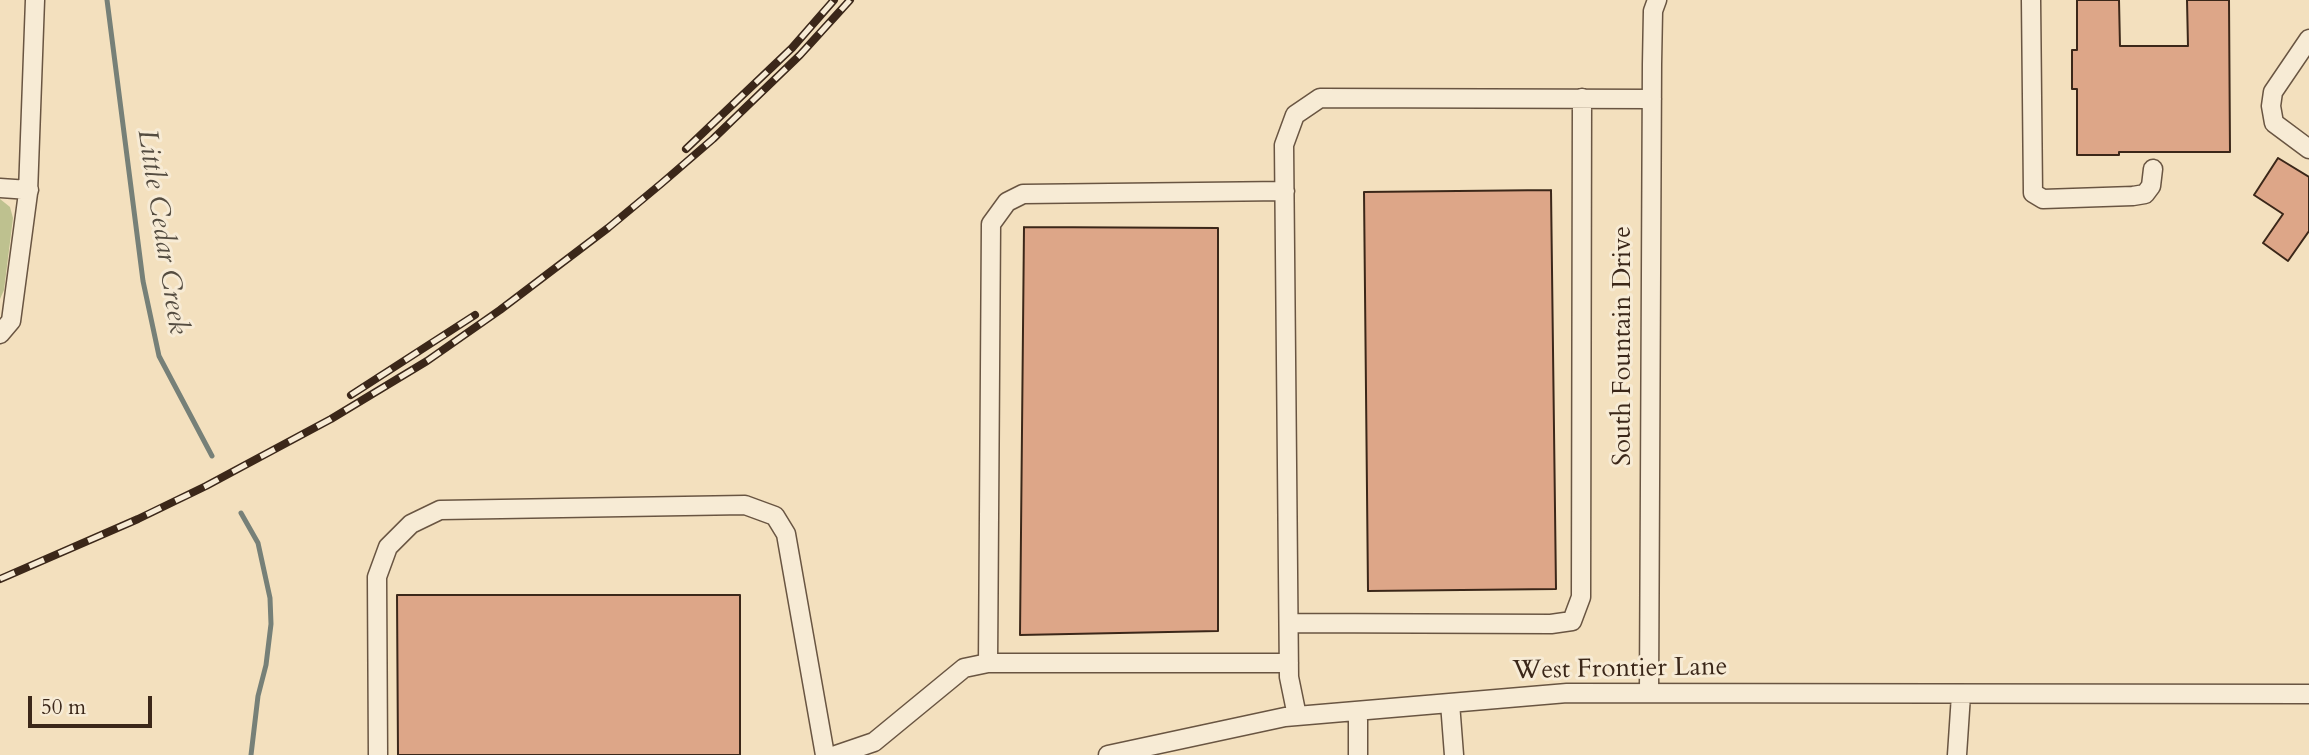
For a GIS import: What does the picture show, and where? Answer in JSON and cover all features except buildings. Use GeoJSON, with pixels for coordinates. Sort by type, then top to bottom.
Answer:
{"type":"FeatureCollection","features":[{"type":"Feature","properties":{"kind":"street"},"geometry":{"type":"LineString","coordinates":[[0,334],[11,321],[29,190],[35,0]]}},
{"type":"Feature","properties":{"kind":"street","name":"South Fountain Drive"},"geometry":{"type":"LineString","coordinates":[[1649,693],[1653,11],[1657,0]]}},
{"type":"Feature","properties":{"kind":"street"},"geometry":{"type":"LineString","coordinates":[[2031,0],[2033,193],[2043,199],[2145,194],[2151,186],[2153,169]]}},
{"type":"Feature","properties":{"kind":"street"},"geometry":{"type":"LineString","coordinates":[[2309,39],[2273,92],[2271,106],[2274,123],[2309,149]]}},
{"type":"Feature","properties":{"kind":"street"},"geometry":{"type":"LineString","coordinates":[[1297,716],[1289,677],[1284,191],[1284,145],[1295,115],[1320,98],[1652,99]]}},
{"type":"Feature","properties":{"kind":"street"},"geometry":{"type":"LineString","coordinates":[[1289,623],[1551,624],[1572,621],[1581,597],[1582,98]]}},
{"type":"Feature","properties":{"kind":"street"},"geometry":{"type":"LineString","coordinates":[[0,188],[29,190]]}},
{"type":"Feature","properties":{"kind":"street"},"geometry":{"type":"LineString","coordinates":[[988,663],[991,225],[1007,202],[1023,194],[1284,191]]}},
{"type":"Feature","properties":{"kind":"street"},"geometry":{"type":"LineString","coordinates":[[378,755],[377,577],[388,547],[411,524],[440,510],[745,505],[775,516],[786,534],[825,755]]}},
{"type":"Feature","properties":{"kind":"street"},"geometry":{"type":"LineString","coordinates":[[836,755],[874,742],[964,668],[988,663],[1289,663]]}},
{"type":"Feature","properties":{"kind":"street","name":"West Frontier Lane"},"geometry":{"type":"LineString","coordinates":[[1108,755],[1297,716],[1567,693],[2309,694]]}},
{"type":"Feature","properties":{"kind":"street"},"geometry":{"type":"LineString","coordinates":[[1957,755],[1961,695]]}},
{"type":"Feature","properties":{"kind":"street"},"geometry":{"type":"LineString","coordinates":[[1450,703],[1454,755]]}},
{"type":"Feature","properties":{"kind":"street"},"geometry":{"type":"LineString","coordinates":[[1358,711],[1358,755]]}},
{"type":"Feature","properties":{"kind":"green space"},"geometry":{"type":"Polygon","coordinates":[[[0,199],[10,207],[13,218],[4,290],[0,299],[0,199]]]}},
{"type":"Feature","properties":{"kind":"waterway","name":"Little Cedar Creek"},"geometry":{"type":"LineString","coordinates":[[107,0],[143,281],[159,356],[212,456]]}},
{"type":"Feature","properties":{"kind":"waterway","name":"Little Cedar Creek"},"geometry":{"type":"LineString","coordinates":[[241,513],[258,543],[270,598],[271,624],[251,755]]}},
{"type":"Feature","properties":{"kind":"railway"},"geometry":{"type":"LineString","coordinates":[[686,149],[792,48],[834,0]]}},
{"type":"Feature","properties":{"kind":"railway"},"geometry":{"type":"LineString","coordinates":[[0,579],[206,486],[331,419],[427,361],[500,310],[662,183],[713,139],[800,55],[850,0]]}},
{"type":"Feature","properties":{"kind":"railway"},"geometry":{"type":"LineString","coordinates":[[351,395],[475,315]]}}]}
